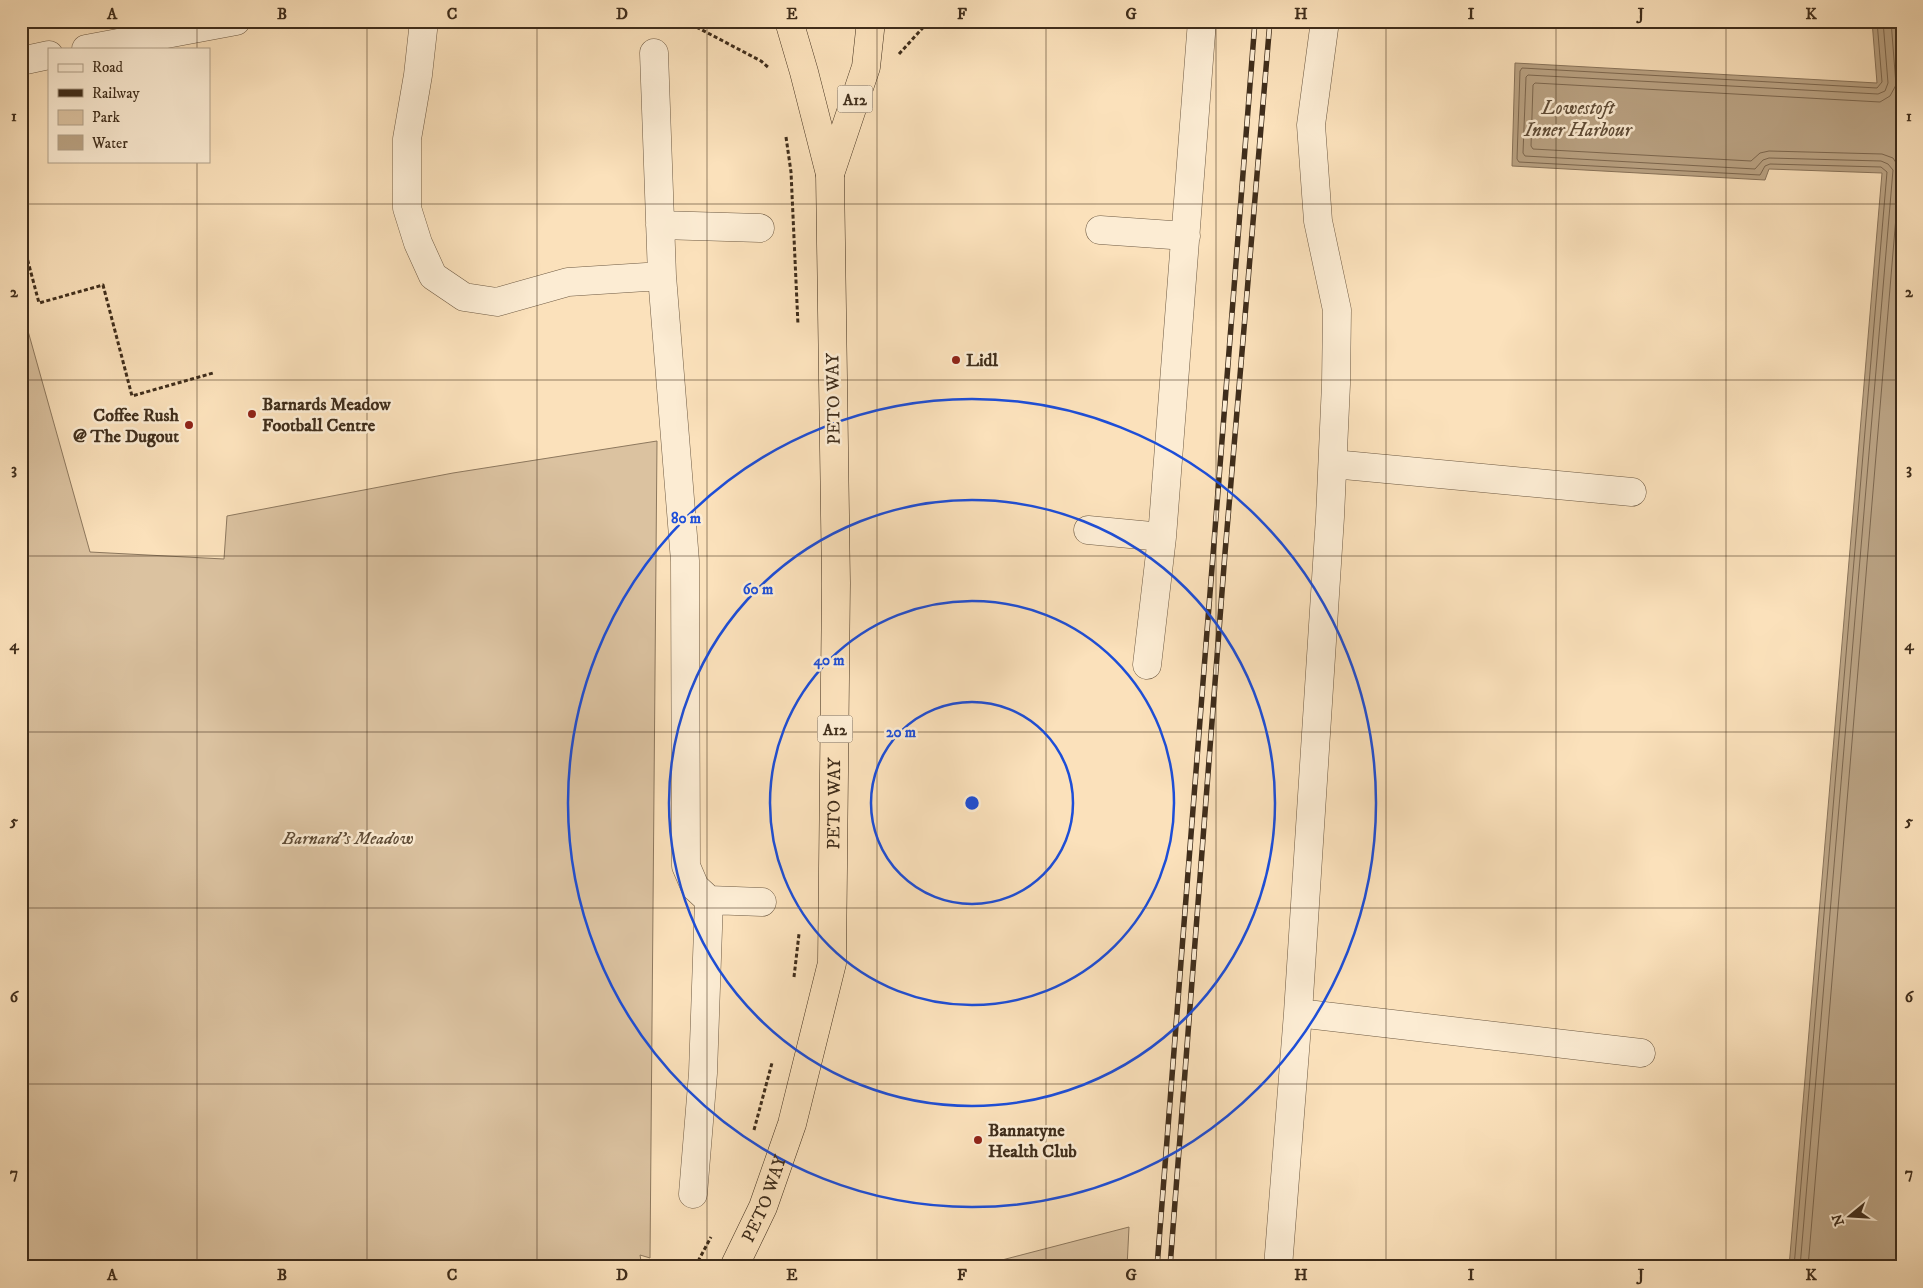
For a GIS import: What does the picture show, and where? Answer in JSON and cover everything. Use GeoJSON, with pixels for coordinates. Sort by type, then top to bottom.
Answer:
{"type":"FeatureCollection","features":[{"type":"Feature","properties":{"kind":"highway","name":"PETO WAY"},"geometry":{"type":"LineString","coordinates":[[734,1267],[764,1207],[792,1124],[832,963],[836,583],[830,174],[789,21]]}},
{"type":"Feature","properties":{"kind":"highway","name":"PETO WAY"},"geometry":{"type":"LineString","coordinates":[[830,174],[866,67],[871,21]]}},
{"type":"Feature","properties":{"kind":"street"},"geometry":{"type":"LineString","coordinates":[[91,48],[236,21]]}},
{"type":"Feature","properties":{"kind":"street"},"geometry":{"type":"LineString","coordinates":[[424,21],[408,139],[407,208],[418,244],[433,276],[464,297],[496,302],[568,282],[662,276]]}},
{"type":"Feature","properties":{"kind":"street"},"geometry":{"type":"LineString","coordinates":[[1147,665],[1162,537],[1202,21]]}},
{"type":"Feature","properties":{"kind":"street"},"geometry":{"type":"LineString","coordinates":[[1278,1267],[1298,1013],[1333,464],[1337,310],[1318,221],[1311,124],[1325,21]]}},
{"type":"Feature","properties":{"kind":"street"},"geometry":{"type":"LineString","coordinates":[[654,53],[662,276],[685,562],[686,866],[695,887],[709,900],[762,902]]}},
{"type":"Feature","properties":{"kind":"street"},"geometry":{"type":"LineString","coordinates":[[21,60],[48,56]]}},
{"type":"Feature","properties":{"kind":"street"},"geometry":{"type":"LineString","coordinates":[[660,228],[760,228]]}},
{"type":"Feature","properties":{"kind":"street"},"geometry":{"type":"LineString","coordinates":[[1100,230],[1186,236]]}},
{"type":"Feature","properties":{"kind":"street"},"geometry":{"type":"LineString","coordinates":[[1333,464],[1632,492]]}},
{"type":"Feature","properties":{"kind":"street"},"geometry":{"type":"LineString","coordinates":[[1088,530],[1162,537]]}},
{"type":"Feature","properties":{"kind":"street"},"geometry":{"type":"LineString","coordinates":[[693,1194],[703,1073],[709,900]]}},
{"type":"Feature","properties":{"kind":"street"},"geometry":{"type":"LineString","coordinates":[[1298,1013],[1641,1054]]}},
{"type":"Feature","properties":{"kind":"path"},"geometry":{"type":"LineString","coordinates":[[685,21],[761,61],[771,70]]}},
{"type":"Feature","properties":{"kind":"path"},"geometry":{"type":"LineString","coordinates":[[785,133],[791,172],[799,335]]}},
{"type":"Feature","properties":{"kind":"path"},"geometry":{"type":"LineString","coordinates":[[21,235],[39,303],[103,285],[132,396],[213,373]]}},
{"type":"Feature","properties":{"kind":"path"},"geometry":{"type":"LineString","coordinates":[[793,985],[799,929]]}},
{"type":"Feature","properties":{"kind":"path"},"geometry":{"type":"LineString","coordinates":[[752,1137],[773,1061]]}},
{"type":"Feature","properties":{"kind":"path"},"geometry":{"type":"LineString","coordinates":[[694,1267],[713,1234]]}},
{"type":"Feature","properties":{"kind":"green space","name":"Barnard's Meadow"},"geometry":{"type":"Polygon","coordinates":[[[21,306],[90,552],[224,559],[227,516],[453,473],[657,441],[650,1258],[640,1255],[642,1267],[21,1267],[21,306]]]}},
{"type":"Feature","properties":{"kind":"green space"},"geometry":{"type":"Polygon","coordinates":[[[1129,1227],[1127,1267],[975,1267],[1129,1227]]]}},
{"type":"Feature","properties":{"kind":"water","name":"Lowestoft Inner Harbour"},"geometry":{"type":"Polygon","coordinates":[[[1872,21],[1902,21],[1902,1267],[1789,1267],[1882,173],[1769,169],[1765,180],[1512,166],[1515,63],[1877,83],[1872,21]]]}},
{"type":"Feature","properties":{"kind":"railway"},"geometry":{"type":"LineString","coordinates":[[1157,1267],[1255,21]]}},
{"type":"Feature","properties":{"kind":"railway"},"geometry":{"type":"LineString","coordinates":[[1170,1267],[1225,553],[1270,21]]}},
{"type":"Feature","properties":{"kind":"place","name":"Lidl"},"geometry":{"type":"Point","coordinates":[956,360]}},
{"type":"Feature","properties":{"kind":"place","name":"Barnards Meadow Football Centre"},"geometry":{"type":"Point","coordinates":[252,414]}},
{"type":"Feature","properties":{"kind":"place","name":"Coffee Rush @ The Dugout"},"geometry":{"type":"Point","coordinates":[189,425]}},
{"type":"Feature","properties":{"kind":"place","name":"Bannatyne Health Club"},"geometry":{"type":"Point","coordinates":[978,1140]}}]}
